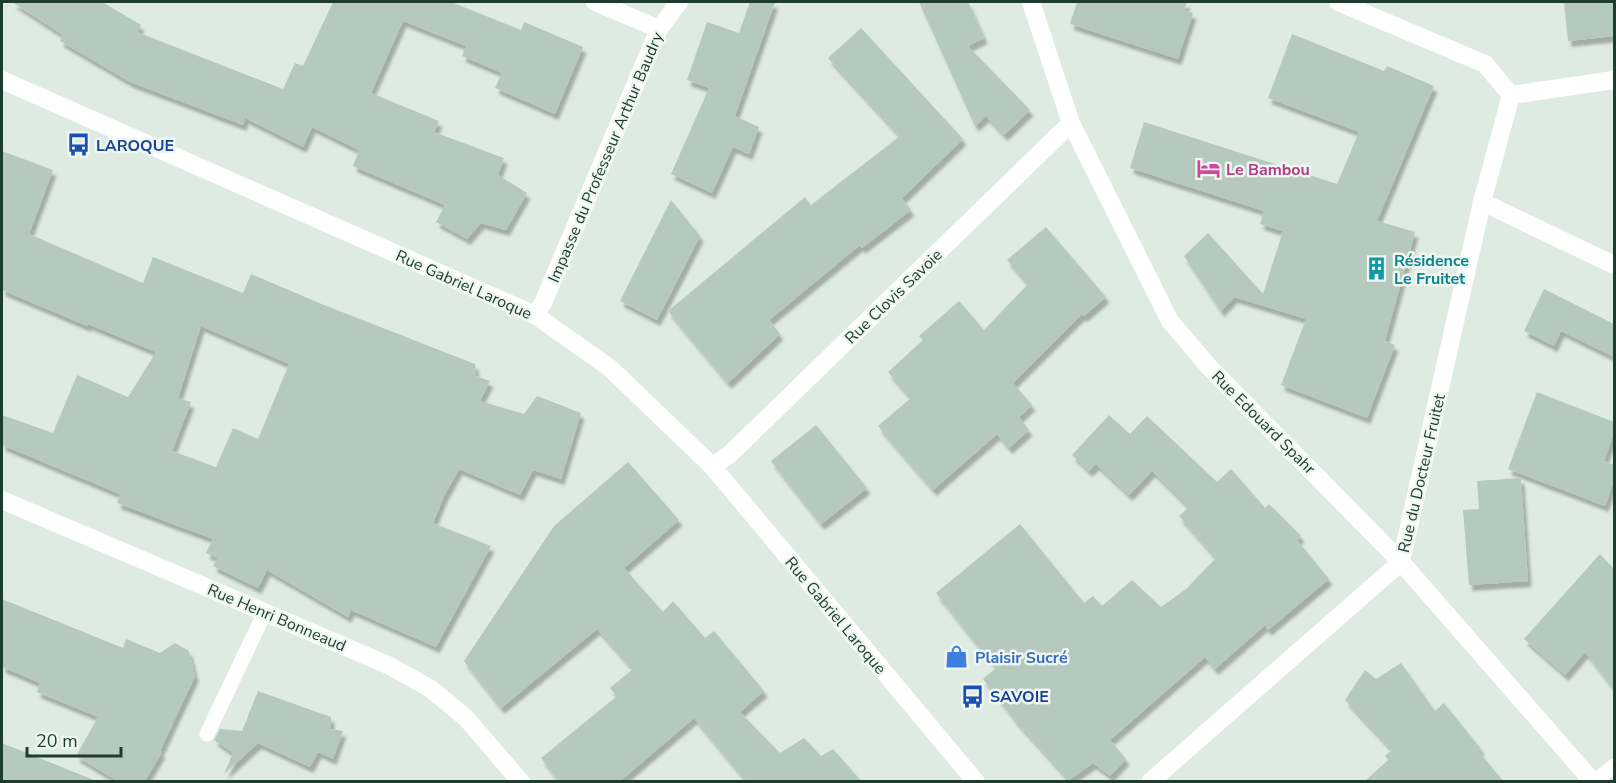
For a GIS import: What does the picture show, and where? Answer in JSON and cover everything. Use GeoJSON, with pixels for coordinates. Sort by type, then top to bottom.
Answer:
{"type":"FeatureCollection","features":[{"type":"Feature","properties":{"kind":"street"},"geometry":{"type":"LineString","coordinates":[[595,2],[659,29]]}},
{"type":"Feature","properties":{"kind":"street","name":"Impasse du Professeur Arthur Baudry"},"geometry":{"type":"LineString","coordinates":[[535,315],[543,303],[659,29],[679,2]]}},
{"type":"Feature","properties":{"kind":"street","name":"Rue Edouard Spahr"},"geometry":{"type":"LineString","coordinates":[[1031,2],[1071,123],[1170,321],[1210,368],[1401,562],[1594,782]]}},
{"type":"Feature","properties":{"kind":"street"},"geometry":{"type":"LineString","coordinates":[[1338,2],[1485,64],[1511,95],[1614,80]]}},
{"type":"Feature","properties":{"kind":"street","name":"Rue Gabriel Laroque"},"geometry":{"type":"LineString","coordinates":[[2,80],[535,315],[610,368],[712,466],[976,782]]}},
{"type":"Feature","properties":{"kind":"street","name":"Rue du Docteur Fruitet"},"geometry":{"type":"LineString","coordinates":[[1150,782],[1401,562],[1482,202],[1511,95]]}},
{"type":"Feature","properties":{"kind":"street","name":"Rue Clovis Savoie"},"geometry":{"type":"LineString","coordinates":[[712,466],[729,455],[1071,123]]}},
{"type":"Feature","properties":{"kind":"street"},"geometry":{"type":"LineString","coordinates":[[1482,202],[1614,265]]}},
{"type":"Feature","properties":{"kind":"street","name":"Rue Henri Bonneaud"},"geometry":{"type":"LineString","coordinates":[[2,500],[388,665],[431,689],[466,718],[521,782]]}},
{"type":"Feature","properties":{"kind":"lane"},"geometry":{"type":"LineString","coordinates":[[207,734],[265,612]]}},
{"type":"Feature","properties":{"kind":"lane"},"geometry":{"type":"LineString","coordinates":[[1594,782],[1614,766]]}},
{"type":"Feature","properties":{"kind":"building"},"geometry":{"type":"Polygon","coordinates":[[[12,2],[102,2],[141,25],[137,32],[283,89],[295,63],[303,66],[333,2],[451,2],[521,30],[524,22],[583,47],[555,114],[495,88],[502,73],[462,56],[466,46],[403,21],[371,93],[439,121],[434,132],[504,158],[498,175],[527,193],[506,230],[481,223],[467,239],[436,222],[445,205],[353,166],[359,150],[312,127],[303,147],[245,118],[243,125],[130,82],[60,41],[63,35],[12,2]]]}},
{"type":"Feature","properties":{"kind":"building"},"geometry":{"type":"Polygon","coordinates":[[[750,2],[775,2],[735,116],[759,127],[749,154],[733,147],[712,193],[671,174],[709,88],[687,80],[707,22],[739,33],[750,2]]]}},
{"type":"Feature","properties":{"kind":"building"},"geometry":{"type":"Polygon","coordinates":[[[919,2],[968,2],[984,38],[968,46],[1030,110],[1004,135],[986,116],[975,126],[919,2]]]}},
{"type":"Feature","properties":{"kind":"building"},"geometry":{"type":"Polygon","coordinates":[[[1077,2],[1187,2],[1184,10],[1193,13],[1178,59],[1070,24],[1077,2]]]}},
{"type":"Feature","properties":{"kind":"building"},"geometry":{"type":"Polygon","coordinates":[[[1564,2],[1614,2],[1614,36],[1568,41],[1564,2]]]}},
{"type":"Feature","properties":{"kind":"building"},"geometry":{"type":"Polygon","coordinates":[[[861,28],[963,139],[902,198],[911,210],[862,248],[860,245],[769,320],[780,334],[728,383],[668,311],[805,197],[811,205],[900,136],[828,58],[861,28]]]}},
{"type":"Feature","properties":{"kind":"building"},"geometry":{"type":"Polygon","coordinates":[[[1292,34],[1384,71],[1387,66],[1434,86],[1377,221],[1415,232],[1385,341],[1395,345],[1367,418],[1281,385],[1306,319],[1234,297],[1221,311],[1184,256],[1208,233],[1263,294],[1283,231],[1260,224],[1264,211],[1130,168],[1144,122],[1337,184],[1359,132],[1268,98],[1292,34]]]}},
{"type":"Feature","properties":{"kind":"building"},"geometry":{"type":"Polygon","coordinates":[[[2,151],[53,170],[29,234],[143,283],[153,257],[243,293],[251,274],[475,364],[476,376],[490,381],[480,401],[524,414],[537,396],[581,413],[561,479],[533,470],[520,495],[459,469],[444,496],[433,523],[491,546],[436,647],[351,610],[348,617],[267,570],[258,588],[213,566],[218,558],[206,553],[213,539],[117,503],[120,494],[2,445],[2,415],[53,433],[77,375],[128,397],[156,352],[2,290],[2,151]],[[201,326],[178,398],[191,402],[172,451],[216,467],[233,428],[258,439],[289,364],[201,326]]]}},
{"type":"Feature","properties":{"kind":"building"},"geometry":{"type":"Polygon","coordinates":[[[671,200],[700,236],[657,320],[620,301],[671,200]]]}},
{"type":"Feature","properties":{"kind":"building"},"geometry":{"type":"Polygon","coordinates":[[[1046,227],[1106,297],[1084,316],[1082,314],[1013,383],[1032,405],[1019,417],[1029,430],[1009,448],[997,434],[933,490],[878,426],[911,398],[888,372],[923,340],[919,336],[959,301],[984,330],[1028,284],[1007,260],[1046,227]]]}},
{"type":"Feature","properties":{"kind":"building"},"geometry":{"type":"Polygon","coordinates":[[[1544,289],[1614,324],[1614,357],[1561,331],[1554,346],[1524,331],[1544,289]]]}},
{"type":"Feature","properties":{"kind":"building"},"geometry":{"type":"Polygon","coordinates":[[[1537,392],[1614,422],[1614,433],[1604,461],[1614,465],[1614,480],[1605,506],[1508,469],[1537,392]]]}},
{"type":"Feature","properties":{"kind":"building"},"geometry":{"type":"Polygon","coordinates":[[[1109,415],[1130,434],[1147,416],[1217,482],[1231,469],[1265,508],[1269,504],[1301,536],[1297,540],[1329,579],[1268,630],[1265,625],[1215,669],[1205,657],[1110,740],[1126,759],[1110,776],[1093,763],[1069,780],[1018,724],[983,679],[996,668],[936,593],[1020,524],[1084,603],[1093,596],[1102,606],[1132,580],[1161,607],[1186,589],[1216,558],[1179,516],[1189,507],[1152,471],[1129,495],[1096,464],[1089,471],[1072,455],[1109,415]]]}},
{"type":"Feature","properties":{"kind":"building"},"geometry":{"type":"Polygon","coordinates":[[[816,425],[867,488],[821,524],[771,461],[816,425]]]}},
{"type":"Feature","properties":{"kind":"building"},"geometry":{"type":"Polygon","coordinates":[[[628,462],[679,520],[624,568],[663,612],[673,601],[705,638],[714,631],[764,691],[740,712],[780,753],[804,738],[821,756],[833,749],[862,782],[747,782],[694,718],[619,782],[560,782],[541,758],[617,696],[610,688],[633,669],[597,629],[501,708],[464,661],[554,526],[628,462]]]}},
{"type":"Feature","properties":{"kind":"building"},"geometry":{"type":"Polygon","coordinates":[[[1521,478],[1528,581],[1469,585],[1463,510],[1479,509],[1477,481],[1521,478]]]}},
{"type":"Feature","properties":{"kind":"building"},"geometry":{"type":"Polygon","coordinates":[[[1600,554],[1614,569],[1614,689],[1585,652],[1565,675],[1524,639],[1600,554]]]}},
{"type":"Feature","properties":{"kind":"building"},"geometry":{"type":"Polygon","coordinates":[[[2,599],[123,648],[126,639],[160,653],[175,643],[189,651],[195,676],[160,751],[162,752],[144,782],[119,782],[76,756],[98,717],[37,692],[40,683],[2,667],[2,599]]]}},
{"type":"Feature","properties":{"kind":"building"},"geometry":{"type":"Polygon","coordinates":[[[1401,663],[1435,711],[1444,703],[1481,749],[1478,751],[1504,782],[1364,782],[1388,760],[1385,756],[1392,750],[1345,700],[1365,670],[1376,679],[1401,663]]]}},
{"type":"Feature","properties":{"kind":"building"},"geometry":{"type":"Polygon","coordinates":[[[258,691],[331,717],[331,729],[343,731],[333,759],[318,752],[310,767],[258,743],[224,774],[233,753],[214,740],[220,729],[242,731],[258,691]]]}},
{"type":"Feature","properties":{"kind":"building"},"geometry":{"type":"Polygon","coordinates":[[[2,743],[94,780],[93,782],[2,782],[2,743]]]}},
{"type":"Feature","properties":{"kind":"place","name":"LAROQUE"},"geometry":{"type":"Point","coordinates":[78,145]}},
{"type":"Feature","properties":{"kind":"place","name":"Le Bambou"},"geometry":{"type":"Point","coordinates":[1208,169]}},
{"type":"Feature","properties":{"kind":"place","name":"Résidence Le Fruitet"},"geometry":{"type":"Point","coordinates":[1376,269]}},
{"type":"Feature","properties":{"kind":"place","name":"Plaisir Sucré"},"geometry":{"type":"Point","coordinates":[957,657]}},
{"type":"Feature","properties":{"kind":"place","name":"SAVOIE"},"geometry":{"type":"Point","coordinates":[972,696]}}]}
